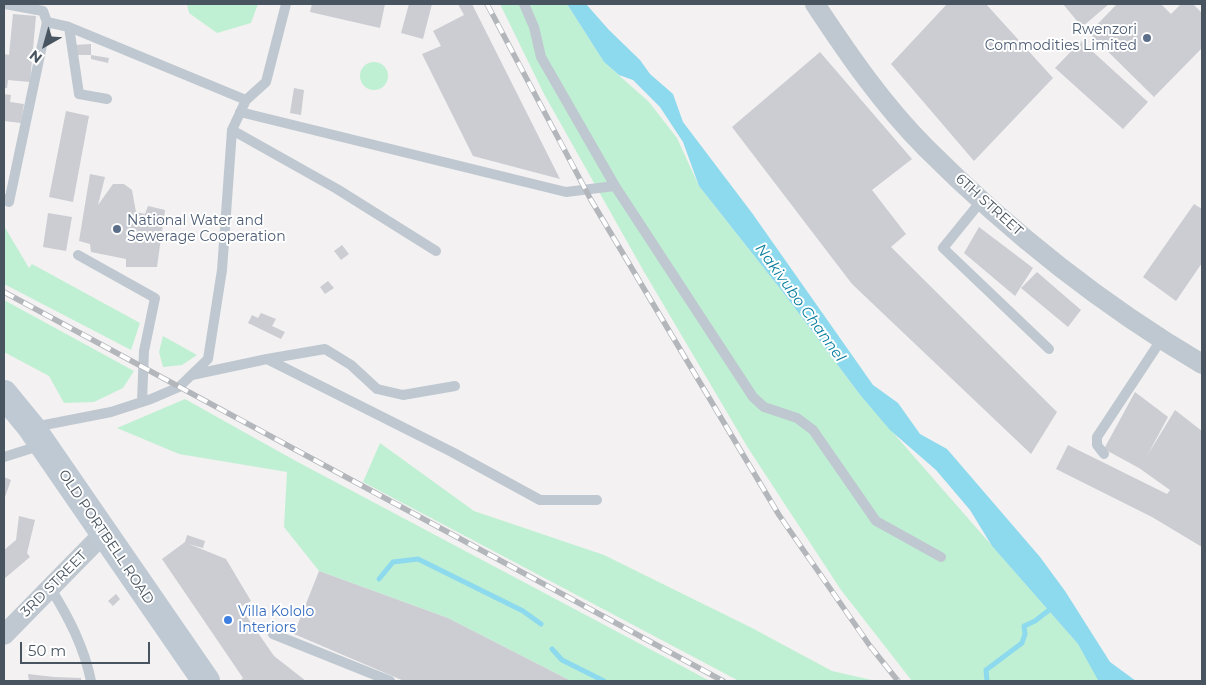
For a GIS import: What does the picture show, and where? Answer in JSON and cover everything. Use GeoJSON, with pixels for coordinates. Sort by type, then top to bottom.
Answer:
{"type":"FeatureCollection","features":[{"type":"Feature","properties":{"kind":"main road","name":"OLD PORTBELL ROAD"},"geometry":{"type":"LineString","coordinates":[[4,394],[37,436],[206,681]]}},
{"type":"Feature","properties":{"kind":"street","name":"6TH STREET"},"geometry":{"type":"LineString","coordinates":[[815,4],[877,91],[925,147],[982,200],[1085,286],[1161,340],[1202,364]]}},
{"type":"Feature","properties":{"kind":"street","name":"3RD STREET"},"geometry":{"type":"LineString","coordinates":[[4,635],[103,534]]}},
{"type":"Feature","properties":{"kind":"lane"},"geometry":{"type":"LineString","coordinates":[[4,199],[9,202],[47,22],[43,11],[5,4]]}},
{"type":"Feature","properties":{"kind":"lane"},"geometry":{"type":"LineString","coordinates":[[4,457],[37,436],[142,402],[179,387],[208,358],[222,270],[232,130],[246,100],[266,82],[286,4]]}},
{"type":"Feature","properties":{"kind":"lane"},"geometry":{"type":"LineString","coordinates":[[524,4],[534,27],[541,57],[615,186],[753,397],[764,407],[797,418],[813,430],[876,521],[941,557]]}},
{"type":"Feature","properties":{"kind":"lane"},"geometry":{"type":"LineString","coordinates":[[47,22],[69,27],[246,100]]}},
{"type":"Feature","properties":{"kind":"lane"},"geometry":{"type":"LineString","coordinates":[[69,27],[79,94],[107,99]]}},
{"type":"Feature","properties":{"kind":"lane"},"geometry":{"type":"LineString","coordinates":[[240,112],[566,192],[615,186]]}},
{"type":"Feature","properties":{"kind":"lane"},"geometry":{"type":"LineString","coordinates":[[232,130],[337,189],[436,251]]}},
{"type":"Feature","properties":{"kind":"lane"},"geometry":{"type":"LineString","coordinates":[[982,200],[943,248],[1050,349]]}},
{"type":"Feature","properties":{"kind":"lane"},"geometry":{"type":"LineString","coordinates":[[78,255],[155,298],[144,351],[142,402]]}},
{"type":"Feature","properties":{"kind":"lane"},"geometry":{"type":"LineString","coordinates":[[1104,454],[1097,445],[1097,437],[1161,340]]}},
{"type":"Feature","properties":{"kind":"lane"},"geometry":{"type":"LineString","coordinates":[[191,376],[267,359],[325,349],[351,365],[377,388],[403,395],[455,386]]}},
{"type":"Feature","properties":{"kind":"lane"},"geometry":{"type":"LineString","coordinates":[[267,359],[452,452],[540,500],[597,500]]}},
{"type":"Feature","properties":{"kind":"lane"},"geometry":{"type":"LineString","coordinates":[[51,589],[69,618],[82,648],[91,681]]}},
{"type":"Feature","properties":{"kind":"lane"},"geometry":{"type":"LineString","coordinates":[[273,634],[390,681]]}},
{"type":"Feature","properties":{"kind":"green space"},"geometry":{"type":"Polygon","coordinates":[[[187,4],[258,4],[251,23],[217,33],[189,13],[187,4]]]}},
{"type":"Feature","properties":{"kind":"green space"},"geometry":{"type":"Polygon","coordinates":[[[500,4],[567,4],[604,62],[649,102],[677,138],[699,186],[782,291],[861,396],[1078,644],[1100,681],[912,681],[841,590],[748,448],[643,270],[544,94],[500,4]]]}},
{"type":"Feature","properties":{"kind":"green space"},"geometry":{"type":"Polygon","coordinates":[[[374,62],[384,66],[388,76],[384,86],[374,90],[364,86],[360,76],[364,66],[374,62]]]}},
{"type":"Feature","properties":{"kind":"green space"},"geometry":{"type":"Polygon","coordinates":[[[4,226],[29,268],[32,264],[140,323],[131,350],[4,284],[4,226]]]}},
{"type":"Feature","properties":{"kind":"green space"},"geometry":{"type":"Polygon","coordinates":[[[4,300],[134,371],[123,388],[94,402],[64,403],[49,376],[4,352],[4,300]]]}},
{"type":"Feature","properties":{"kind":"green space"},"geometry":{"type":"Polygon","coordinates":[[[163,336],[197,355],[182,365],[163,367],[159,352],[163,336]]]}},
{"type":"Feature","properties":{"kind":"green space"},"geometry":{"type":"Polygon","coordinates":[[[185,399],[294,460],[710,681],[571,681],[448,618],[319,571],[284,527],[287,472],[179,454],[117,428],[185,399]]]}},
{"type":"Feature","properties":{"kind":"green space"},"geometry":{"type":"Polygon","coordinates":[[[380,443],[474,511],[604,555],[752,628],[832,671],[876,681],[739,681],[363,482],[380,443]]]}},
{"type":"Feature","properties":{"kind":"water","name":"Nakivubo Channel"},"geometry":{"type":"Polygon","coordinates":[[[567,4],[586,4],[640,60],[650,74],[673,94],[683,122],[752,213],[873,385],[898,403],[920,434],[947,449],[1040,557],[1065,591],[1110,662],[1136,681],[1098,680],[1078,644],[992,546],[970,510],[936,470],[890,430],[861,396],[782,291],[699,186],[683,142],[660,107],[633,80],[619,75],[604,62],[567,4]]]}},
{"type":"Feature","properties":{"kind":"building"},"geometry":{"type":"Polygon","coordinates":[[[312,4],[385,4],[380,28],[310,12],[312,4]]]}},
{"type":"Feature","properties":{"kind":"building"},"geometry":{"type":"Polygon","coordinates":[[[409,4],[432,4],[423,39],[401,33],[409,4]]]}},
{"type":"Feature","properties":{"kind":"building"},"geometry":{"type":"Polygon","coordinates":[[[458,4],[472,4],[560,179],[473,156],[422,54],[441,46],[433,31],[464,15],[458,4]]]}},
{"type":"Feature","properties":{"kind":"building"},"geometry":{"type":"Polygon","coordinates":[[[947,4],[986,4],[1053,78],[974,161],[891,64],[947,4]]]}},
{"type":"Feature","properties":{"kind":"building"},"geometry":{"type":"Polygon","coordinates":[[[1063,4],[1109,4],[1082,27],[1063,4]]]}},
{"type":"Feature","properties":{"kind":"building"},"geometry":{"type":"Polygon","coordinates":[[[1117,4],[1161,4],[1171,14],[1181,4],[1193,4],[1202,13],[1202,48],[1154,97],[1089,33],[1117,4]]]}},
{"type":"Feature","properties":{"kind":"building"},"geometry":{"type":"Polygon","coordinates":[[[13,14],[36,16],[30,82],[8,80],[7,88],[4,88],[4,54],[9,55],[13,14]]]}},
{"type":"Feature","properties":{"kind":"building"},"geometry":{"type":"Polygon","coordinates":[[[1081,41],[1148,102],[1123,129],[1055,68],[1081,41]]]}},
{"type":"Feature","properties":{"kind":"building"},"geometry":{"type":"Polygon","coordinates":[[[91,44],[91,55],[75,55],[74,45],[91,44]]]}},
{"type":"Feature","properties":{"kind":"building"},"geometry":{"type":"Polygon","coordinates":[[[820,52],[912,159],[872,190],[906,234],[891,247],[1057,412],[1031,454],[852,284],[732,127],[820,52]]]}},
{"type":"Feature","properties":{"kind":"building"},"geometry":{"type":"Polygon","coordinates":[[[91,55],[109,58],[108,63],[91,59],[91,55]]]}},
{"type":"Feature","properties":{"kind":"building"},"geometry":{"type":"Polygon","coordinates":[[[294,88],[304,90],[301,115],[290,113],[294,88]]]}},
{"type":"Feature","properties":{"kind":"building"},"geometry":{"type":"Polygon","coordinates":[[[4,94],[11,95],[10,102],[24,104],[21,123],[4,121],[4,94]]]}},
{"type":"Feature","properties":{"kind":"building"},"geometry":{"type":"Polygon","coordinates":[[[66,111],[89,116],[73,202],[49,197],[66,111]]]}},
{"type":"Feature","properties":{"kind":"building"},"geometry":{"type":"Polygon","coordinates":[[[90,174],[105,177],[98,205],[113,184],[124,184],[132,190],[136,212],[145,214],[148,206],[165,210],[157,267],[126,267],[126,259],[91,252],[90,244],[79,241],[90,174]]]}},
{"type":"Feature","properties":{"kind":"building"},"geometry":{"type":"Polygon","coordinates":[[[1194,204],[1202,209],[1202,263],[1176,301],[1143,277],[1194,204]]]}},
{"type":"Feature","properties":{"kind":"building"},"geometry":{"type":"Polygon","coordinates":[[[48,213],[72,217],[66,251],[43,247],[48,213]]]}},
{"type":"Feature","properties":{"kind":"building"},"geometry":{"type":"Polygon","coordinates":[[[979,227],[1033,268],[1015,296],[964,253],[979,227]]]}},
{"type":"Feature","properties":{"kind":"building"},"geometry":{"type":"Polygon","coordinates":[[[342,245],[349,254],[341,260],[334,251],[342,245]]]}},
{"type":"Feature","properties":{"kind":"building"},"geometry":{"type":"Polygon","coordinates":[[[1037,272],[1081,310],[1068,327],[1021,288],[1037,272]]]}},
{"type":"Feature","properties":{"kind":"building"},"geometry":{"type":"Polygon","coordinates":[[[328,281],[334,288],[325,294],[320,287],[328,281]]]}},
{"type":"Feature","properties":{"kind":"building"},"geometry":{"type":"Polygon","coordinates":[[[261,313],[276,319],[272,326],[285,332],[281,339],[248,323],[252,315],[258,318],[261,313]]]}},
{"type":"Feature","properties":{"kind":"building"},"geometry":{"type":"Polygon","coordinates":[[[1135,392],[1168,417],[1147,456],[1175,410],[1202,431],[1202,547],[1152,517],[1056,469],[1068,445],[1167,494],[1170,490],[1139,468],[1104,449],[1135,392]]]}},
{"type":"Feature","properties":{"kind":"building"},"geometry":{"type":"Polygon","coordinates":[[[4,477],[11,480],[4,500],[4,477]]]}},
{"type":"Feature","properties":{"kind":"building"},"geometry":{"type":"Polygon","coordinates":[[[19,516],[35,520],[27,553],[30,557],[4,579],[4,550],[16,540],[19,516]]]}},
{"type":"Feature","properties":{"kind":"building"},"geometry":{"type":"Polygon","coordinates":[[[187,535],[205,541],[203,548],[189,544],[226,559],[251,601],[240,607],[274,656],[306,681],[240,681],[243,678],[162,559],[185,542],[187,535]]]}},
{"type":"Feature","properties":{"kind":"building"},"geometry":{"type":"Polygon","coordinates":[[[319,571],[448,618],[571,681],[404,681],[294,634],[319,571]]]}},
{"type":"Feature","properties":{"kind":"building"},"geometry":{"type":"Polygon","coordinates":[[[116,594],[120,599],[113,606],[108,601],[116,594]]]}},
{"type":"Feature","properties":{"kind":"building"},"geometry":{"type":"Polygon","coordinates":[[[28,674],[81,678],[81,681],[29,681],[28,674]]]}},
{"type":"Feature","properties":{"kind":"waterway"},"geometry":{"type":"LineString","coordinates":[[379,579],[393,562],[418,559],[523,611],[541,624]]}},
{"type":"Feature","properties":{"kind":"waterway"},"geometry":{"type":"LineString","coordinates":[[987,681],[986,670],[1022,643],[1025,634],[1024,626],[1035,621],[1053,607]]}},
{"type":"Feature","properties":{"kind":"waterway"},"geometry":{"type":"LineString","coordinates":[[552,649],[562,660],[604,681]]}},
{"type":"Feature","properties":{"kind":"railway"},"geometry":{"type":"LineString","coordinates":[[487,4],[591,200],[779,515],[870,646],[898,681]]}},
{"type":"Feature","properties":{"kind":"railway"},"geometry":{"type":"LineString","coordinates":[[4,292],[723,681]]}},
{"type":"Feature","properties":{"kind":"place","name":"Rwenzori Commodities Limited"},"geometry":{"type":"Point","coordinates":[1147,38]}},
{"type":"Feature","properties":{"kind":"place","name":"National Water and Sewerage Cooperation"},"geometry":{"type":"Point","coordinates":[117,229]}},
{"type":"Feature","properties":{"kind":"place","name":"Villa Kololo Interiors"},"geometry":{"type":"Point","coordinates":[228,620]}}]}
